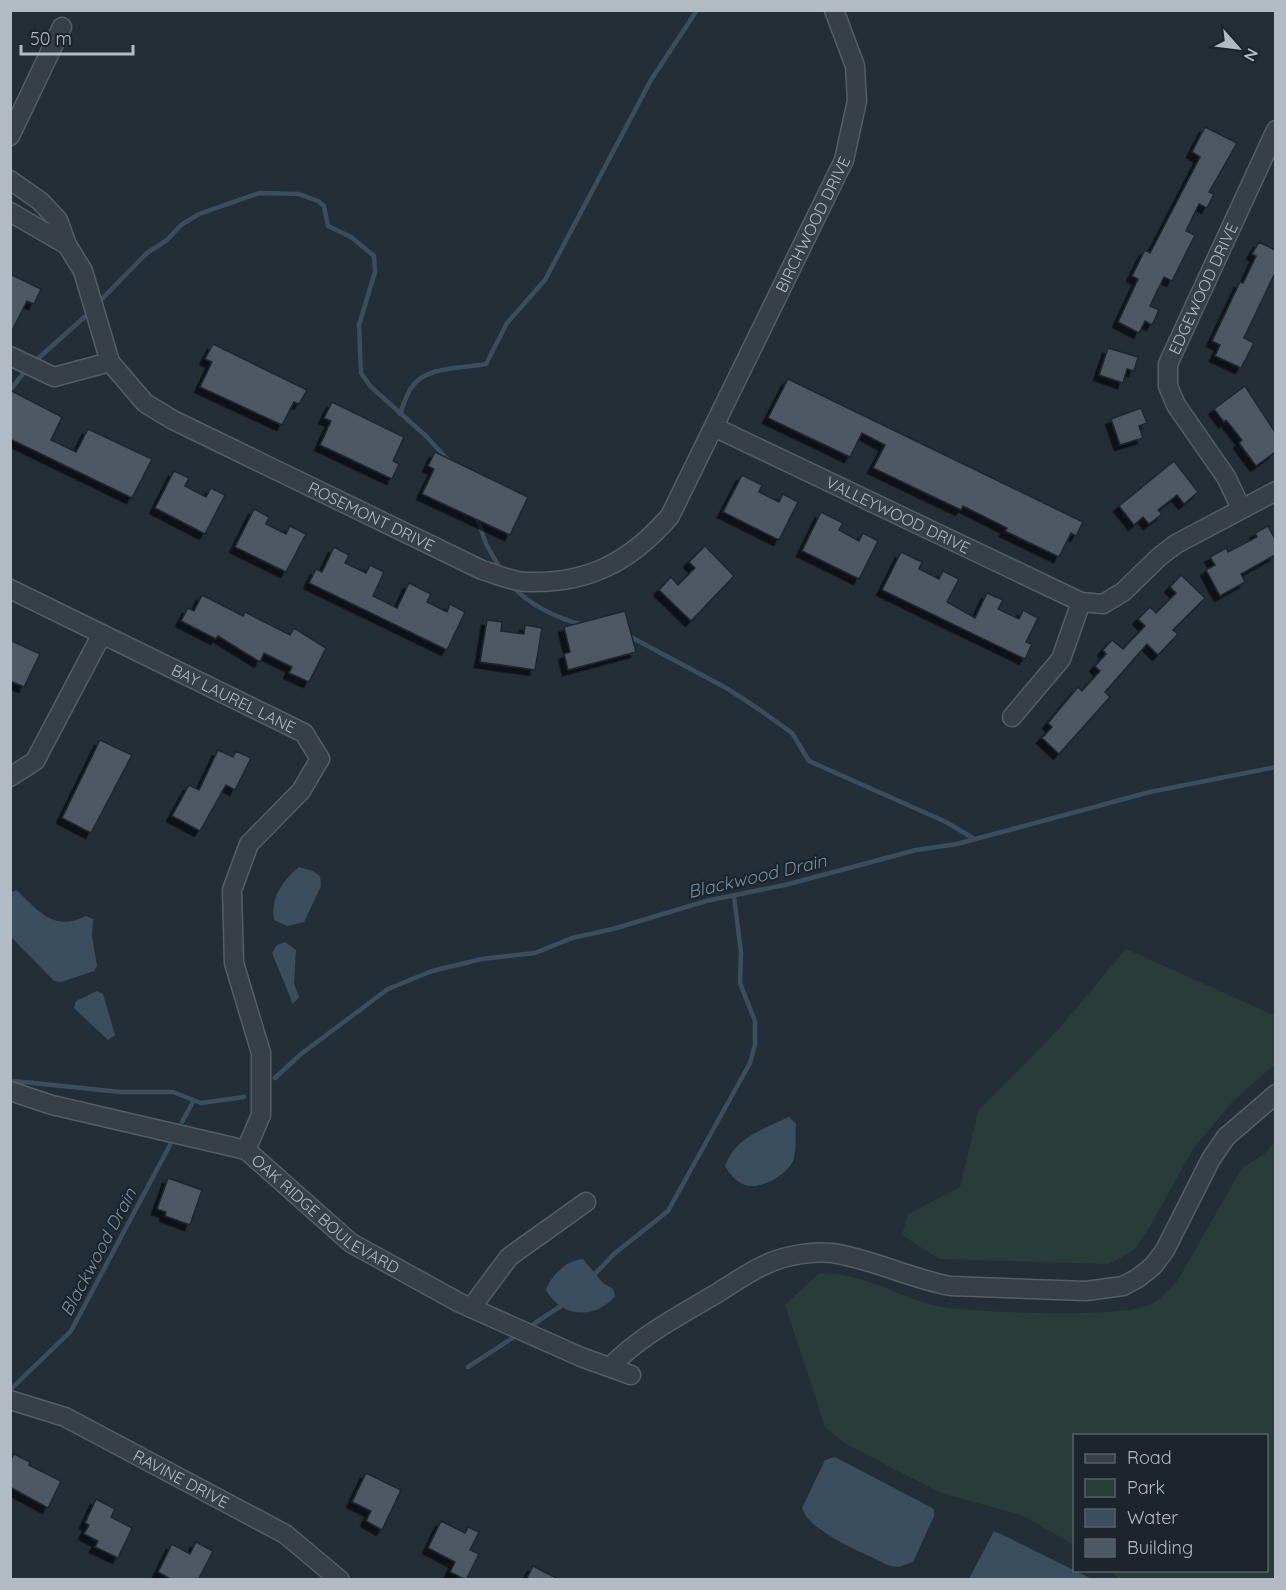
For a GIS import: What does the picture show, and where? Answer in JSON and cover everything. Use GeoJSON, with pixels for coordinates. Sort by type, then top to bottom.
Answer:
{"type":"FeatureCollection","features":[{"type":"Feature","properties":{"kind":"street","name":"BIRCHWOOD DRIVE"},"geometry":{"type":"LineString","coordinates":[[714,427],[844,160],[857,101],[855,66],[834,10]]}},
{"type":"Feature","properties":{"kind":"street"},"geometry":{"type":"LineString","coordinates":[[10,136],[14,116],[62,27]]}},
{"type":"Feature","properties":{"kind":"street","name":"EDGEWOOD DRIVE"},"geometry":{"type":"LineString","coordinates":[[1241,508],[1226,477],[1176,405],[1168,386],[1168,364],[1275,130]]}},
{"type":"Feature","properties":{"kind":"street","name":"ROSEMONT DRIVE"},"geometry":{"type":"LineString","coordinates":[[10,180],[40,201],[58,220],[66,245],[83,272],[110,362],[145,403],[172,420],[482,570],[526,582],[580,577],[601,571],[630,556],[670,516],[714,427]]}},
{"type":"Feature","properties":{"kind":"street","name":"ROSEMONT DRIVE"},"geometry":{"type":"LineString","coordinates":[[10,212],[66,245]]}},
{"type":"Feature","properties":{"kind":"street"},"geometry":{"type":"LineString","coordinates":[[10,356],[54,376],[110,362]]}},
{"type":"Feature","properties":{"kind":"street","name":"VALLEYWOOD DRIVE"},"geometry":{"type":"LineString","coordinates":[[714,427],[1081,602],[1102,604],[1124,592],[1167,550],[1275,491]]}},
{"type":"Feature","properties":{"kind":"street","name":"BAY LAUREL LANE"},"geometry":{"type":"LineString","coordinates":[[10,589],[304,733],[320,759],[301,791],[249,844],[232,890],[234,963],[261,1053],[261,1115],[246,1150]]}},
{"type":"Feature","properties":{"kind":"street"},"geometry":{"type":"LineString","coordinates":[[1012,717],[1061,659],[1081,602]]}},
{"type":"Feature","properties":{"kind":"street"},"geometry":{"type":"LineString","coordinates":[[10,777],[35,761],[102,634]]}},
{"type":"Feature","properties":{"kind":"street","name":"OAK RIDGE BOULEVARD"},"geometry":{"type":"LineString","coordinates":[[10,1091],[52,1105],[246,1150],[351,1243],[471,1308],[631,1375]]}},
{"type":"Feature","properties":{"kind":"street"},"geometry":{"type":"LineString","coordinates":[[610,1367],[630,1346],[646,1335],[758,1268],[779,1260],[811,1253],[850,1257],[929,1282],[951,1286],[1086,1291],[1123,1286],[1153,1266],[1165,1250],[1211,1159],[1226,1137],[1275,1094]]}},
{"type":"Feature","properties":{"kind":"street"},"geometry":{"type":"LineString","coordinates":[[471,1308],[509,1257],[586,1202]]}},
{"type":"Feature","properties":{"kind":"street","name":"RAVINE DRIVE"},"geometry":{"type":"LineString","coordinates":[[10,1400],[65,1417],[274,1528],[340,1580]]}},
{"type":"Feature","properties":{"kind":"green space"},"geometry":{"type":"Polygon","coordinates":[[[1126,949],[1276,1016],[1275,1064],[1233,1101],[1193,1149],[1151,1225],[1134,1250],[1109,1264],[939,1259],[902,1235],[908,1214],[960,1187],[978,1111],[1057,1031],[1126,949]]]}},
{"type":"Feature","properties":{"kind":"green space"},"geometry":{"type":"Polygon","coordinates":[[[1275,1142],[1275,1579],[1119,1579],[1112,1572],[1268,1572],[1268,1434],[1073,1434],[1073,1544],[1021,1515],[941,1493],[846,1444],[825,1427],[785,1305],[819,1273],[852,1277],[921,1301],[954,1309],[1077,1313],[1131,1310],[1147,1306],[1160,1298],[1178,1280],[1242,1168],[1264,1154],[1275,1142]]]}},
{"type":"Feature","properties":{"kind":"water"},"geometry":{"type":"Polygon","coordinates":[[[299,867],[313,871],[320,876],[321,886],[304,922],[287,926],[274,920],[274,904],[283,884],[299,867]]]}},
{"type":"Feature","properties":{"kind":"water"},"geometry":{"type":"Polygon","coordinates":[[[16,890],[47,917],[64,922],[86,916],[93,919],[92,936],[97,966],[94,971],[61,982],[54,981],[11,937],[11,893],[16,890]]]}},
{"type":"Feature","properties":{"kind":"water"},"geometry":{"type":"Polygon","coordinates":[[[285,942],[296,950],[294,984],[299,997],[293,1004],[272,953],[277,945],[285,942]]]}},
{"type":"Feature","properties":{"kind":"water"},"geometry":{"type":"Polygon","coordinates":[[[97,991],[103,994],[115,1035],[108,1040],[74,1008],[76,1001],[97,991]]]}},
{"type":"Feature","properties":{"kind":"water"},"geometry":{"type":"Polygon","coordinates":[[[789,1117],[796,1124],[795,1153],[790,1166],[773,1180],[759,1185],[745,1185],[736,1180],[725,1166],[736,1148],[760,1130],[789,1117]]]}},
{"type":"Feature","properties":{"kind":"water"},"geometry":{"type":"Polygon","coordinates":[[[583,1259],[603,1283],[613,1289],[615,1296],[607,1304],[589,1312],[570,1311],[553,1299],[546,1290],[560,1269],[571,1262],[583,1259]]]}},
{"type":"Feature","properties":{"kind":"water"},"geometry":{"type":"Polygon","coordinates":[[[835,1457],[934,1509],[934,1516],[913,1562],[899,1567],[890,1566],[827,1534],[807,1517],[802,1508],[825,1460],[835,1457]]]}},
{"type":"Feature","properties":{"kind":"water"},"geometry":{"type":"Polygon","coordinates":[[[994,1531],[1073,1570],[1073,1572],[1092,1579],[969,1579],[994,1531]]]}},
{"type":"Feature","properties":{"kind":"building"},"geometry":{"type":"Polygon","coordinates":[[[1205,127],[1237,143],[1209,192],[1214,194],[1207,208],[1199,204],[1186,231],[1195,235],[1172,281],[1164,277],[1150,306],[1159,310],[1152,325],[1145,321],[1139,333],[1118,322],[1138,279],[1132,276],[1145,250],[1150,253],[1200,157],[1192,152],[1205,127]]]}},
{"type":"Feature","properties":{"kind":"building"},"geometry":{"type":"Polygon","coordinates":[[[1259,242],[1275,250],[1275,273],[1244,338],[1254,343],[1241,368],[1215,356],[1220,345],[1212,341],[1240,282],[1243,283],[1256,256],[1252,254],[1259,242]]]}},
{"type":"Feature","properties":{"kind":"building"},"geometry":{"type":"Polygon","coordinates":[[[10,274],[41,289],[34,304],[27,301],[10,335],[10,274]]]}},
{"type":"Feature","properties":{"kind":"building"},"geometry":{"type":"Polygon","coordinates":[[[213,344],[307,390],[299,404],[294,402],[282,425],[200,387],[212,362],[205,359],[213,344]]]}},
{"type":"Feature","properties":{"kind":"building"},"geometry":{"type":"Polygon","coordinates":[[[1108,348],[1138,357],[1134,371],[1127,369],[1123,383],[1099,375],[1108,348]]]}},
{"type":"Feature","properties":{"kind":"building"},"geometry":{"type":"Polygon","coordinates":[[[788,379],[1083,522],[1076,536],[1071,533],[1059,557],[1005,531],[1007,528],[963,506],[961,510],[873,468],[885,445],[862,433],[850,457],[768,418],[788,379]]]}},
{"type":"Feature","properties":{"kind":"building"},"geometry":{"type":"Polygon","coordinates":[[[1245,386],[1275,432],[1275,452],[1256,466],[1239,443],[1242,440],[1214,409],[1245,386]]]}},
{"type":"Feature","properties":{"kind":"building"},"geometry":{"type":"Polygon","coordinates":[[[10,390],[62,417],[51,440],[76,452],[88,429],[152,459],[132,498],[10,439],[10,390]]]}},
{"type":"Feature","properties":{"kind":"building"},"geometry":{"type":"Polygon","coordinates":[[[332,402],[404,437],[393,461],[399,464],[392,479],[320,445],[331,421],[324,418],[332,402]]]}},
{"type":"Feature","properties":{"kind":"building"},"geometry":{"type":"Polygon","coordinates":[[[1141,408],[1147,423],[1139,426],[1143,438],[1120,445],[1111,419],[1141,408]]]}},
{"type":"Feature","properties":{"kind":"building"},"geometry":{"type":"Polygon","coordinates":[[[435,452],[528,497],[510,535],[422,494],[434,469],[428,466],[435,452]]]}},
{"type":"Feature","properties":{"kind":"building"},"geometry":{"type":"Polygon","coordinates":[[[1174,461],[1198,492],[1184,504],[1177,495],[1158,510],[1162,514],[1149,524],[1143,517],[1134,525],[1119,506],[1174,461]]]}},
{"type":"Feature","properties":{"kind":"building"},"geometry":{"type":"Polygon","coordinates":[[[174,471],[189,478],[185,486],[206,497],[211,488],[225,495],[205,534],[155,508],[174,471]]]}},
{"type":"Feature","properties":{"kind":"building"},"geometry":{"type":"Polygon","coordinates":[[[742,475],[762,485],[759,492],[779,502],[783,494],[798,502],[779,540],[723,512],[742,475]]]}},
{"type":"Feature","properties":{"kind":"building"},"geometry":{"type":"Polygon","coordinates":[[[254,509],[269,517],[266,524],[286,534],[290,526],[306,534],[286,572],[235,547],[254,509]]]}},
{"type":"Feature","properties":{"kind":"building"},"geometry":{"type":"Polygon","coordinates":[[[821,512],[843,523],[839,530],[859,541],[863,533],[878,541],[859,579],[802,551],[821,512]]]}},
{"type":"Feature","properties":{"kind":"building"},"geometry":{"type":"Polygon","coordinates":[[[1268,526],[1275,539],[1275,555],[1241,574],[1245,582],[1220,596],[1206,570],[1215,565],[1210,557],[1226,548],[1228,552],[1257,537],[1255,533],[1268,526]]]}},
{"type":"Feature","properties":{"kind":"building"},"geometry":{"type":"Polygon","coordinates":[[[705,546],[734,576],[691,621],[659,590],[671,577],[678,585],[695,568],[689,562],[705,546]]]}},
{"type":"Feature","properties":{"kind":"building"},"geometry":{"type":"Polygon","coordinates":[[[334,547],[349,555],[345,563],[366,573],[370,565],[384,572],[373,596],[397,608],[409,583],[431,594],[427,602],[447,612],[450,604],[465,612],[447,650],[309,583],[316,569],[322,572],[334,547]]]}},
{"type":"Feature","properties":{"kind":"building"},"geometry":{"type":"Polygon","coordinates":[[[901,552],[922,562],[919,569],[939,579],[943,571],[959,579],[947,602],[975,618],[987,593],[1003,600],[998,609],[1019,619],[1023,610],[1038,618],[1026,642],[1032,644],[1025,659],[882,590],[901,552]]]}},
{"type":"Feature","properties":{"kind":"building"},"geometry":{"type":"Polygon","coordinates":[[[1181,575],[1205,598],[1173,630],[1178,634],[1158,655],[1147,644],[1105,692],[1110,697],[1059,754],[1042,738],[1052,727],[1048,723],[1078,687],[1082,691],[1100,671],[1095,666],[1106,654],[1103,650],[1112,640],[1123,649],[1145,626],[1138,619],[1150,607],[1156,613],[1176,593],[1170,587],[1181,575]]]}},
{"type":"Feature","properties":{"kind":"building"},"geometry":{"type":"Polygon","coordinates":[[[202,595],[243,616],[245,612],[290,635],[294,628],[326,648],[309,682],[289,673],[292,667],[264,653],[260,662],[218,636],[216,639],[181,621],[188,608],[194,611],[202,595]]]}},
{"type":"Feature","properties":{"kind":"building"},"geometry":{"type":"Polygon","coordinates":[[[625,611],[636,652],[568,670],[564,654],[570,652],[564,627],[625,611]]]}},
{"type":"Feature","properties":{"kind":"building"},"geometry":{"type":"Polygon","coordinates":[[[487,620],[502,622],[501,631],[524,634],[525,625],[542,628],[535,670],[480,662],[487,620]]]}},
{"type":"Feature","properties":{"kind":"building"},"geometry":{"type":"Polygon","coordinates":[[[10,640],[40,654],[24,687],[10,681],[10,640]]]}},
{"type":"Feature","properties":{"kind":"building"},"geometry":{"type":"Polygon","coordinates":[[[100,740],[132,755],[91,833],[62,818],[100,740]]]}},
{"type":"Feature","properties":{"kind":"building"},"geometry":{"type":"Polygon","coordinates":[[[218,750],[233,757],[236,751],[251,758],[235,790],[226,785],[200,831],[172,816],[189,785],[199,790],[218,750]]]}},
{"type":"Feature","properties":{"kind":"building"},"geometry":{"type":"Polygon","coordinates":[[[168,1178],[202,1190],[190,1225],[165,1216],[166,1212],[157,1209],[168,1178]]]}},
{"type":"Feature","properties":{"kind":"building"},"geometry":{"type":"Polygon","coordinates":[[[14,1454],[30,1462],[29,1465],[61,1481],[48,1508],[10,1487],[10,1461],[14,1454]]]}},
{"type":"Feature","properties":{"kind":"building"},"geometry":{"type":"Polygon","coordinates":[[[366,1473],[401,1490],[382,1530],[366,1521],[371,1511],[352,1502],[366,1473]]]}},
{"type":"Feature","properties":{"kind":"building"},"geometry":{"type":"Polygon","coordinates":[[[96,1499],[115,1509],[111,1517],[132,1528],[118,1558],[95,1547],[98,1541],[84,1534],[89,1525],[85,1523],[96,1499]]]}},
{"type":"Feature","properties":{"kind":"building"},"geometry":{"type":"Polygon","coordinates":[[[441,1521],[465,1533],[468,1527],[479,1532],[470,1550],[479,1554],[466,1580],[450,1572],[455,1562],[428,1548],[441,1521]]]}},
{"type":"Feature","properties":{"kind":"building"},"geometry":{"type":"Polygon","coordinates":[[[196,1542],[213,1551],[198,1580],[172,1580],[158,1572],[172,1544],[190,1554],[196,1542]]]}},
{"type":"Feature","properties":{"kind":"building"},"geometry":{"type":"Polygon","coordinates":[[[533,1566],[560,1580],[526,1580],[533,1566]]]}},
{"type":"Feature","properties":{"kind":"waterway"},"geometry":{"type":"LineString","coordinates":[[400,414],[411,388],[426,375],[446,369],[486,364],[507,323],[545,280],[651,80],[697,10]]}},
{"type":"Feature","properties":{"kind":"waterway"},"geometry":{"type":"LineString","coordinates":[[97,304],[147,253],[167,240],[181,225],[199,214],[259,193],[299,194],[318,201],[324,206],[328,226],[351,237],[374,256],[375,272],[359,325],[361,373],[371,387],[426,436],[450,462]]}},
{"type":"Feature","properties":{"kind":"waterway"},"geometry":{"type":"LineString","coordinates":[[33,363],[89,313]]}},
{"type":"Feature","properties":{"kind":"waterway"},"geometry":{"type":"LineString","coordinates":[[10,390],[27,369]]}},
{"type":"Feature","properties":{"kind":"waterway"},"geometry":{"type":"LineString","coordinates":[[476,514],[486,544],[501,570]]}},
{"type":"Feature","properties":{"kind":"waterway"},"geometry":{"type":"LineString","coordinates":[[512,586],[527,600],[545,610],[583,625]]}},
{"type":"Feature","properties":{"kind":"waterway"},"geometry":{"type":"LineString","coordinates":[[629,636],[728,689],[757,708],[792,733],[809,761],[946,822],[973,838]]}},
{"type":"Feature","properties":{"kind":"waterway","name":"Blackwood Drain"},"geometry":{"type":"LineString","coordinates":[[275,1078],[301,1054],[388,989],[432,971],[482,959],[535,953],[572,938],[613,929],[706,901],[789,884],[916,850],[957,844],[1150,792],[1276,767]]}},
{"type":"Feature","properties":{"kind":"waterway"},"geometry":{"type":"LineString","coordinates":[[592,1277],[614,1254],[668,1211],[750,1063],[755,1045],[755,1021],[740,983],[741,953],[734,896]]}},
{"type":"Feature","properties":{"kind":"waterway"},"geometry":{"type":"LineString","coordinates":[[14,1081],[120,1092],[173,1092],[201,1103],[244,1097]]}},
{"type":"Feature","properties":{"kind":"waterway","name":"Blackwood Drain"},"geometry":{"type":"LineString","coordinates":[[182,1122],[193,1102]]}},
{"type":"Feature","properties":{"kind":"waterway","name":"Blackwood Drain"},"geometry":{"type":"LineString","coordinates":[[12,1388],[71,1331],[170,1145]]}},
{"type":"Feature","properties":{"kind":"waterway"},"geometry":{"type":"LineString","coordinates":[[529,1327],[567,1302]]}},
{"type":"Feature","properties":{"kind":"waterway"},"geometry":{"type":"LineString","coordinates":[[468,1367],[517,1335]]}}]}
